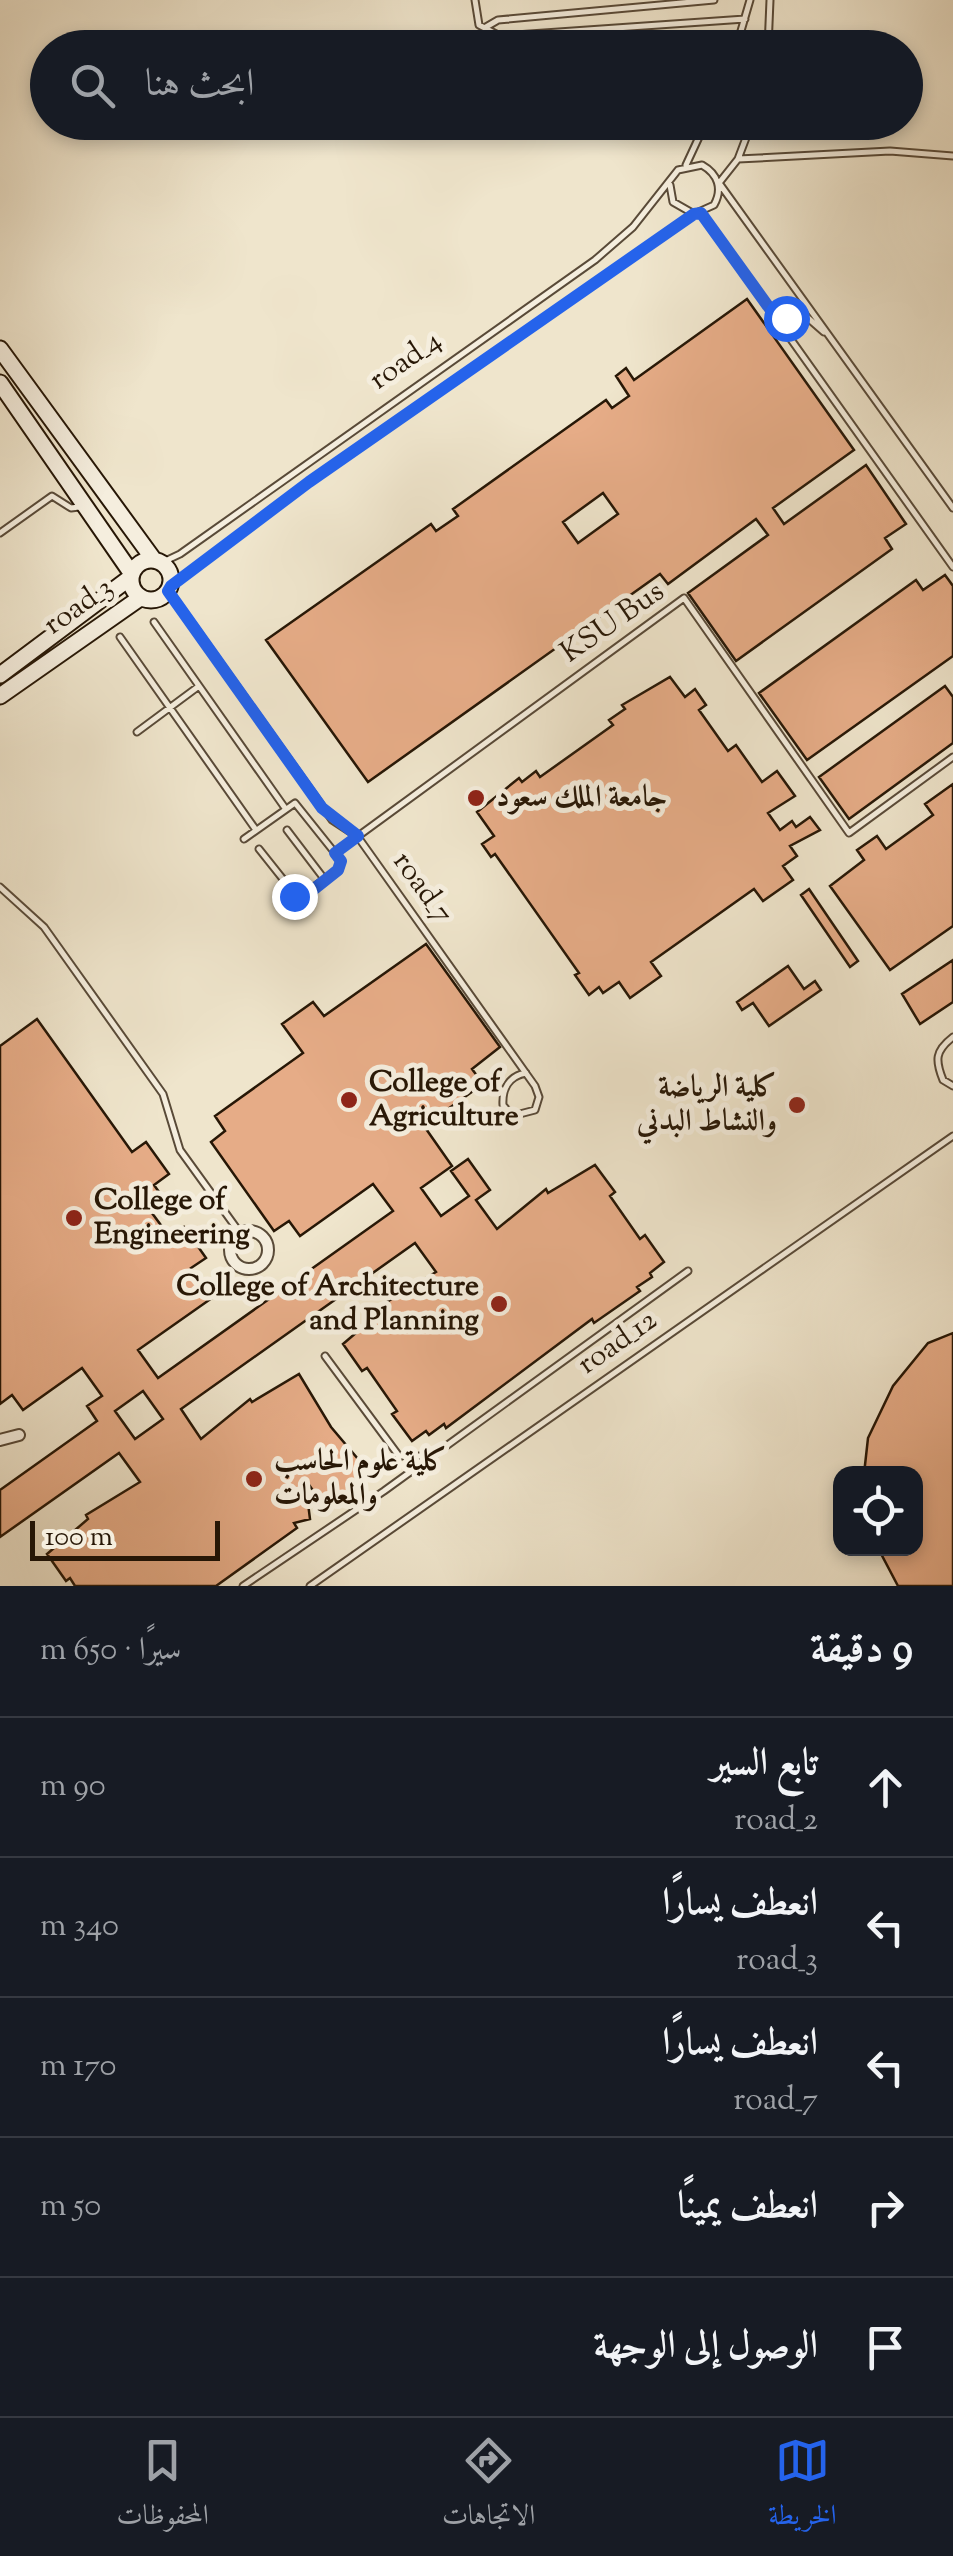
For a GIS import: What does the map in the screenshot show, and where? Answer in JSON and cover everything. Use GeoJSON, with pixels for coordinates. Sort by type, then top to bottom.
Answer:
{"type":"FeatureCollection","features":[{"type":"Feature","properties":{"kind":"street"},"geometry":{"type":"LineString","coordinates":[[0,349],[157,561],[170,573],[170,588],[153,601],[140,598],[132,589],[131,575],[1,385]]}},
{"type":"Feature","properties":{"kind":"street"},"geometry":{"type":"LineString","coordinates":[[0,676],[131,575],[142,562],[157,561]]}},
{"type":"Feature","properties":{"kind":"street","name":"road_3"},"geometry":{"type":"LineString","coordinates":[[0,696],[140,598]]}},
{"type":"Feature","properties":{"kind":"street"},"geometry":{"type":"LineString","coordinates":[[0,1440],[19,1434]]}},
{"type":"Feature","properties":{"kind":"lane"},"geometry":{"type":"LineString","coordinates":[[475,0],[476,21],[491,30]]}},
{"type":"Feature","properties":{"kind":"lane"},"geometry":{"type":"LineString","coordinates":[[486,27],[498,20],[649,3],[714,0]]}},
{"type":"Feature","properties":{"kind":"lane"},"geometry":{"type":"LineString","coordinates":[[741,30],[750,0]]}},
{"type":"Feature","properties":{"kind":"lane"},"geometry":{"type":"LineString","coordinates":[[769,30],[770,0]]}},
{"type":"Feature","properties":{"kind":"lane"},"geometry":{"type":"LineString","coordinates":[[582,30],[745,18]]}},
{"type":"Feature","properties":{"kind":"lane"},"geometry":{"type":"LineString","coordinates":[[697,140],[670,186],[674,202],[697,213],[953,567]]}},
{"type":"Feature","properties":{"kind":"lane"},"geometry":{"type":"LineString","coordinates":[[170,588],[264,514],[714,204],[718,183],[738,159],[745,140]]}},
{"type":"Feature","properties":{"kind":"lane"},"geometry":{"type":"LineString","coordinates":[[738,159],[890,151],[953,156]]}},
{"type":"Feature","properties":{"kind":"lane"},"geometry":{"type":"LineString","coordinates":[[685,166],[702,165],[718,183],[953,508]]}},
{"type":"Feature","properties":{"kind":"lane","name":"road_4"},"geometry":{"type":"LineString","coordinates":[[157,561],[180,554],[594,260],[632,228],[670,186]]}},
{"type":"Feature","properties":{"kind":"lane"},"geometry":{"type":"LineString","coordinates":[[788,334],[786,318],[800,310],[834,341]]}},
{"type":"Feature","properties":{"kind":"lane"},"geometry":{"type":"LineString","coordinates":[[0,533],[52,496],[71,508],[86,505]]}},
{"type":"Feature","properties":{"kind":"lane","name":"road_7"},"geometry":{"type":"LineString","coordinates":[[170,588],[322,808],[358,836],[526,1073]]}},
{"type":"Feature","properties":{"kind":"lane","name":"KSU Bus"},"geometry":{"type":"LineString","coordinates":[[335,853],[684,598],[849,832],[953,757]]}},
{"type":"Feature","properties":{"kind":"lane"},"geometry":{"type":"LineString","coordinates":[[154,622],[285,808]]}},
{"type":"Feature","properties":{"kind":"lane"},"geometry":{"type":"LineString","coordinates":[[120,636],[256,830]]}},
{"type":"Feature","properties":{"kind":"lane"},"geometry":{"type":"LineString","coordinates":[[137,732],[199,686]]}},
{"type":"Feature","properties":{"kind":"lane"},"geometry":{"type":"LineString","coordinates":[[244,839],[295,804],[341,866],[298,898],[258,849]]}},
{"type":"Feature","properties":{"kind":"lane"},"geometry":{"type":"LineString","coordinates":[[287,830],[325,880]]}},
{"type":"Feature","properties":{"kind":"lane"},"geometry":{"type":"LineString","coordinates":[[0,887],[44,927],[164,1094],[180,1150],[240,1233]]}},
{"type":"Feature","properties":{"kind":"lane"},"geometry":{"type":"LineString","coordinates":[[953,1038],[940,1047],[936,1061],[942,1080],[953,1086]]}},
{"type":"Feature","properties":{"kind":"lane"},"geometry":{"type":"LineString","coordinates":[[526,1073],[538,1092],[538,1102],[529,1114],[512,1116],[503,1105],[504,1091],[514,1077],[526,1073]]}},
{"type":"Feature","properties":{"kind":"lane","name":"road_12"},"geometry":{"type":"LineString","coordinates":[[310,1586],[953,1136]]}},
{"type":"Feature","properties":{"kind":"lane"},"geometry":{"type":"LineString","coordinates":[[243,1586],[432,1456],[688,1271]]}},
{"type":"Feature","properties":{"kind":"lane"},"geometry":{"type":"LineString","coordinates":[[325,1356],[399,1456],[432,1456]]}},
{"type":"Feature","properties":{"kind":"building"},"geometry":{"type":"Polygon","coordinates":[[[747,299],[854,450],[773,508],[784,524],[866,465],[906,524],[885,538],[892,549],[736,661],[688,593],[768,535],[756,519],[668,584],[660,574],[368,782],[266,640],[431,524],[436,531],[458,516],[453,509],[606,400],[612,408],[629,396],[616,376],[626,368],[634,380],[747,299]],[[603,493],[563,522],[578,543],[618,514],[603,493]]]}},
{"type":"Feature","properties":{"kind":"building"},"geometry":{"type":"Polygon","coordinates":[[[945,575],[953,586],[953,656],[807,760],[759,693],[916,580],[923,590],[945,575]]]}},
{"type":"Feature","properties":{"kind":"building"},"geometry":{"type":"Polygon","coordinates":[[[670,677],[685,697],[695,689],[706,705],[699,710],[728,751],[736,745],[762,782],[777,771],[795,796],[768,813],[780,830],[792,821],[796,827],[810,817],[820,830],[790,846],[797,856],[783,866],[793,880],[763,901],[754,889],[651,962],[661,976],[630,998],[619,982],[603,993],[599,987],[589,995],[575,975],[579,973],[495,854],[491,857],[482,844],[494,836],[477,812],[519,778],[522,782],[536,771],[540,777],[613,725],[609,720],[625,709],[622,705],[670,677]]]}},
{"type":"Feature","properties":{"kind":"building"},"geometry":{"type":"Polygon","coordinates":[[[945,686],[953,697],[953,743],[849,819],[819,777],[945,686]]]}},
{"type":"Feature","properties":{"kind":"building"},"geometry":{"type":"Polygon","coordinates":[[[953,784],[953,926],[890,970],[830,886],[864,860],[857,850],[877,836],[886,849],[933,815],[925,804],[953,784]]]}},
{"type":"Feature","properties":{"kind":"building"},"geometry":{"type":"Polygon","coordinates":[[[809,889],[858,961],[850,967],[801,895],[809,889]]]}},
{"type":"Feature","properties":{"kind":"building"},"geometry":{"type":"Polygon","coordinates":[[[426,944],[500,1047],[472,1069],[483,1084],[424,1126],[452,1166],[421,1188],[441,1216],[469,1196],[451,1171],[468,1159],[490,1190],[476,1200],[497,1229],[546,1189],[548,1193],[595,1165],[615,1192],[610,1196],[640,1239],[645,1235],[664,1262],[637,1287],[640,1291],[594,1323],[592,1319],[446,1428],[444,1424],[412,1441],[367,1368],[362,1371],[343,1344],[384,1309],[382,1305],[436,1272],[415,1243],[181,1409],[201,1439],[250,1399],[252,1402],[299,1374],[331,1427],[369,1472],[354,1483],[356,1486],[325,1508],[305,1479],[310,1519],[294,1523],[297,1528],[216,1586],[75,1586],[70,1578],[66,1581],[47,1554],[88,1519],[86,1515],[140,1482],[119,1453],[0,1537],[0,1490],[97,1421],[87,1406],[102,1396],[82,1368],[23,1410],[12,1395],[0,1404],[0,1046],[37,1019],[132,1152],[146,1142],[169,1174],[154,1185],[164,1199],[149,1209],[169,1236],[184,1227],[192,1238],[206,1258],[191,1268],[212,1298],[138,1350],[158,1378],[393,1211],[373,1184],[300,1236],[289,1221],[274,1231],[211,1142],[225,1131],[215,1116],[303,1053],[282,1024],[313,1002],[324,1016],[426,944]],[[143,1391],[115,1411],[135,1439],[163,1419],[143,1391]]]}},
{"type":"Feature","properties":{"kind":"building"},"geometry":{"type":"Polygon","coordinates":[[[953,960],[953,1002],[920,1024],[902,994],[953,960]]]}},
{"type":"Feature","properties":{"kind":"building"},"geometry":{"type":"Polygon","coordinates":[[[788,966],[804,989],[815,981],[821,990],[769,1026],[753,1003],[742,1010],[737,1002],[788,966]]]}},
{"type":"Feature","properties":{"kind":"building"},"geometry":{"type":"Polygon","coordinates":[[[953,1333],[953,1586],[898,1586],[882,1556],[923,1556],[923,1466],[865,1466],[868,1438],[893,1386],[928,1343],[953,1333]]]}},
{"type":"Feature","properties":{"kind":"place","name":"جامعة الملك سعود"},"geometry":{"type":"Point","coordinates":[476,798]}},
{"type":"Feature","properties":{"kind":"place","name":"College of Agriculture"},"geometry":{"type":"Point","coordinates":[349,1100]}},
{"type":"Feature","properties":{"kind":"place","name":"كلية الرياضة والنشاط البدني"},"geometry":{"type":"Point","coordinates":[797,1105]}},
{"type":"Feature","properties":{"kind":"place","name":"College of Engineering"},"geometry":{"type":"Point","coordinates":[74,1218]}},
{"type":"Feature","properties":{"kind":"place","name":"College of Architecture and Planning"},"geometry":{"type":"Point","coordinates":[499,1304]}},
{"type":"Feature","properties":{"kind":"place","name":"كلية علوم الحاسب والمعلومات"},"geometry":{"type":"Point","coordinates":[254,1479]}},
{"type":"Feature","properties":{"kind":"route"},"geometry":{"type":"LineString","coordinates":[[294,896],[304,897],[338,870],[341,861],[335,853],[358,836],[332,820],[322,808],[168,591],[171,586],[309,482],[694,214],[701,213],[788,334],[786,318]]}}]}
